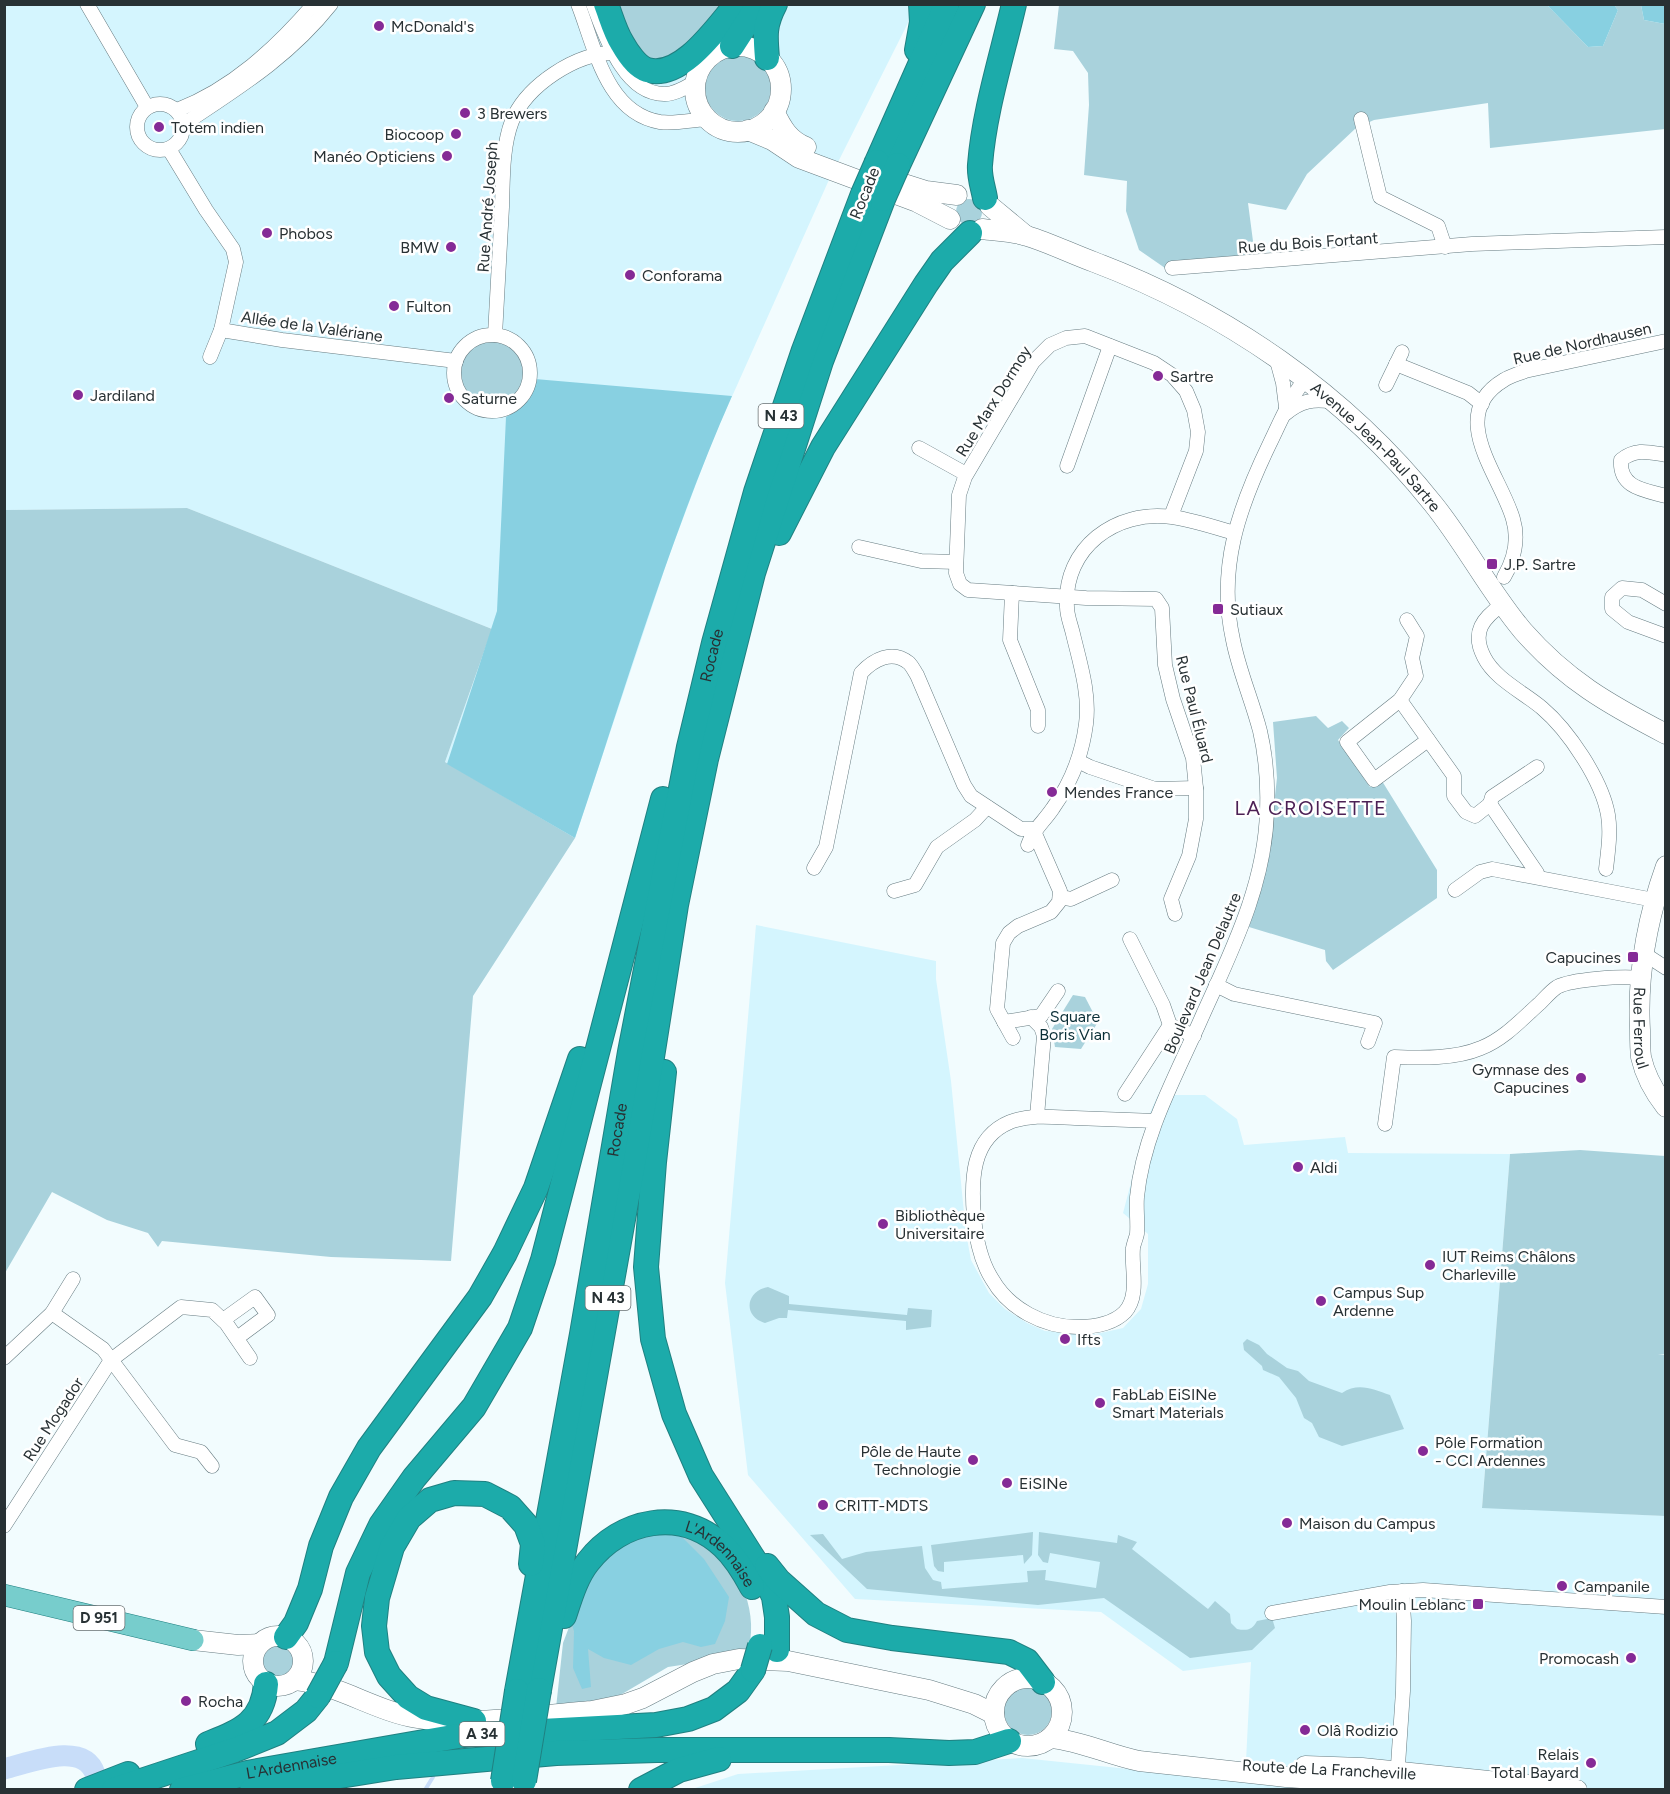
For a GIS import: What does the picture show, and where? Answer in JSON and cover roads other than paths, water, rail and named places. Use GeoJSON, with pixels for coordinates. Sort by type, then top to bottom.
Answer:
{"type":"FeatureCollection","features":[{"type":"Feature","properties":{"kind":"highway"},"geometry":{"type":"LineString","coordinates":[[606,4],[621,42],[634,60],[646,70],[664,70],[678,66],[690,56],[737,4]]}},
{"type":"Feature","properties":{"kind":"highway"},"geometry":{"type":"LineString","coordinates":[[732,46],[759,4]]}},
{"type":"Feature","properties":{"kind":"highway"},"geometry":{"type":"LineString","coordinates":[[767,57],[764,33],[768,18],[776,4]]}},
{"type":"Feature","properties":{"kind":"highway"},"geometry":{"type":"LineString","coordinates":[[887,164],[917,52],[922,22],[921,4]]}},
{"type":"Feature","properties":{"kind":"highway","name":"Rocade"},"geometry":{"type":"LineString","coordinates":[[887,164],[947,4]]}},
{"type":"Feature","properties":{"kind":"highway","name":"N 43"},"geometry":{"type":"LineString","coordinates":[[528,1690],[652,1057],[676,905],[706,759],[741,618],[753,573],[873,196],[887,164],[973,4]]}},
{"type":"Feature","properties":{"kind":"highway"},"geometry":{"type":"LineString","coordinates":[[988,202],[980,166],[988,119],[1014,4]]}},
{"type":"Feature","properties":{"kind":"highway","name":"Rocade"},"geometry":{"type":"LineString","coordinates":[[528,1632],[630,1052],[689,747],[714,644],[756,492],[804,350],[873,196]]}},
{"type":"Feature","properties":{"kind":"highway"},"geometry":{"type":"LineString","coordinates":[[741,618],[797,495],[823,447],[931,276],[954,247],[976,231]]}},
{"type":"Feature","properties":{"kind":"highway"},"geometry":{"type":"LineString","coordinates":[[114,1790],[235,1750],[277,1733],[306,1711],[318,1696],[336,1663],[358,1573],[381,1525],[414,1478],[474,1407],[520,1328],[543,1260],[695,683],[714,644]]}},
{"type":"Feature","properties":{"kind":"highway"},"geometry":{"type":"LineString","coordinates":[[286,1637],[296,1623],[310,1589],[321,1546],[341,1497],[369,1448],[480,1297],[505,1253],[536,1188],[570,1091],[663,800]]}},
{"type":"Feature","properties":{"kind":"highway","name":"N 43"},"geometry":{"type":"LineString","coordinates":[[676,905],[674,981],[654,1162],[646,1267],[653,1339],[674,1414],[701,1476],[736,1530]]}},
{"type":"Feature","properties":{"kind":"highway"},"geometry":{"type":"LineString","coordinates":[[474,1721],[426,1708],[408,1697],[389,1676],[377,1653],[374,1626],[377,1598],[392,1547],[409,1518],[430,1500],[454,1493],[485,1494],[510,1507],[526,1525],[533,1544],[526,1609],[528,1632]]}},
{"type":"Feature","properties":{"kind":"highway","name":"L'Ardennaise"},"geometry":{"type":"LineString","coordinates":[[528,1690],[571,1593],[587,1563],[605,1543],[625,1530],[644,1524],[672,1522],[698,1529],[722,1545],[740,1566],[752,1587],[761,1610],[769,1648]]}},
{"type":"Feature","properties":{"kind":"highway"},"geometry":{"type":"LineString","coordinates":[[236,1790],[390,1758],[488,1746],[579,1741],[639,1741],[674,1737],[707,1728],[730,1715],[752,1698],[777,1617],[774,1597],[765,1577],[736,1530]]}},
{"type":"Feature","properties":{"kind":"highway"},"geometry":{"type":"LineString","coordinates":[[736,1530],[779,1581],[816,1614],[847,1630],[892,1638],[1009,1652],[1027,1661],[1043,1682]]}},
{"type":"Feature","properties":{"kind":"highway","name":"L'Ardennaise"},"geometry":{"type":"LineString","coordinates":[[513,1785],[528,1690],[528,1632]]}},
{"type":"Feature","properties":{"kind":"highway"},"geometry":{"type":"LineString","coordinates":[[87,1790],[243,1728],[262,1707],[249,1663]]}},
{"type":"Feature","properties":{"kind":"highway","name":"L'Ardennaise"},"geometry":{"type":"LineString","coordinates":[[182,1790],[247,1773],[464,1735],[656,1725],[688,1719],[714,1709],[760,1672]]}},
{"type":"Feature","properties":{"kind":"highway"},"geometry":{"type":"LineString","coordinates":[[252,1790],[405,1766],[556,1753],[669,1750],[975,1752],[1009,1741]]}},
{"type":"Feature","properties":{"kind":"highway"},"geometry":{"type":"LineString","coordinates":[[641,1790],[661,1778],[695,1765],[730,1757],[793,1750]]}},
{"type":"Feature","properties":{"kind":"main road","name":"D 951"},"geometry":{"type":"LineString","coordinates":[[4,1595],[193,1640]]}},
{"type":"Feature","properties":{"kind":"street"},"geometry":{"type":"LineString","coordinates":[[87,4],[147,107]]}},
{"type":"Feature","properties":{"kind":"street"},"geometry":{"type":"LineString","coordinates":[[177,110],[226,85],[278,45],[314,4]]}},
{"type":"Feature","properties":{"kind":"street"},"geometry":{"type":"LineString","coordinates":[[184,124],[238,90],[306,34],[331,4]]}},
{"type":"Feature","properties":{"kind":"street"},"geometry":{"type":"LineString","coordinates":[[578,4],[611,87],[620,99],[646,117],[658,122],[672,123],[707,119]]}},
{"type":"Feature","properties":{"kind":"street"},"geometry":{"type":"LineString","coordinates":[[593,4],[614,53],[632,80],[644,89],[666,94],[676,92],[695,82]]}},
{"type":"Feature","properties":{"kind":"street"},"geometry":{"type":"LineString","coordinates":[[748,130],[763,123],[774,111],[779,100],[779,77],[767,57],[751,48],[732,46],[712,54],[698,71],[695,95],[699,108],[707,119],[726,130],[748,130],[772,140],[799,158],[917,202],[950,219],[958,229],[976,231],[990,219],[988,202],[981,193],[968,190],[957,195],[949,206],[950,219]]}},
{"type":"Feature","properties":{"kind":"street","name":"Rue André Joseph"},"geometry":{"type":"LineString","coordinates":[[495,335],[504,158],[512,121],[524,99],[549,76],[597,55],[614,53]]}},
{"type":"Feature","properties":{"kind":"street"},"geometry":{"type":"LineString","coordinates":[[159,103],[177,110],[184,124],[180,139],[169,149],[153,149],[141,140],[136,125],[138,118],[147,107],[159,103]]}},
{"type":"Feature","properties":{"kind":"street"},"geometry":{"type":"LineString","coordinates":[[774,111],[783,129],[791,139],[800,144],[926,191],[957,195]]}},
{"type":"Feature","properties":{"kind":"street"},"geometry":{"type":"LineString","coordinates":[[1361,119],[1380,197],[1438,226],[1445,247]]}},
{"type":"Feature","properties":{"kind":"street","name":"Allée de la Valériane"},"geometry":{"type":"LineString","coordinates":[[169,149],[233,249],[236,261],[221,330],[282,340],[456,361]]}},
{"type":"Feature","properties":{"kind":"street","name":"Avenue Jean-Paul Sartre"},"geometry":{"type":"LineString","coordinates":[[988,202],[1025,235]]}},
{"type":"Feature","properties":{"kind":"street","name":"Avenue Jean-Paul Sartre"},"geometry":{"type":"LineString","coordinates":[[976,231],[1025,235],[1165,291],[1230,326],[1276,357],[1333,402],[1391,456],[1434,504],[1522,630],[1547,657],[1579,684],[1612,707],[1665,734]]}},
{"type":"Feature","properties":{"kind":"street","name":"Rue du Bois Fortant"},"geometry":{"type":"LineString","coordinates":[[1172,268],[1445,247],[1665,237]]}},
{"type":"Feature","properties":{"kind":"street"},"geometry":{"type":"LineString","coordinates":[[210,357],[221,330]]}},
{"type":"Feature","properties":{"kind":"street"},"geometry":{"type":"LineString","coordinates":[[495,335],[507,338],[518,345],[526,355],[530,367],[530,379],[526,391],[518,401],[507,408],[495,411],[483,410],[472,405],[462,396],[456,385],[454,373],[456,361],[471,341],[483,336],[495,335]]}},
{"type":"Feature","properties":{"kind":"street","name":"Rue Marx Dormoy"},"geometry":{"type":"LineString","coordinates":[[1067,596],[968,590],[960,584],[956,573],[959,495],[966,474],[1033,362],[1050,345],[1066,338],[1085,336],[1154,363],[1172,375],[1186,391],[1194,410],[1198,432],[1196,451],[1171,516]]}},
{"type":"Feature","properties":{"kind":"street","name":"Rue de Nordhausen"},"geometry":{"type":"LineString","coordinates":[[1482,404],[1488,393],[1504,380],[1525,371],[1665,341]]}},
{"type":"Feature","properties":{"kind":"street"},"geometry":{"type":"LineString","coordinates":[[1067,466],[1110,346]]}},
{"type":"Feature","properties":{"kind":"street"},"geometry":{"type":"LineString","coordinates":[[1276,357],[1283,383],[1285,411],[1310,400],[1333,402]]}},
{"type":"Feature","properties":{"kind":"street"},"geometry":{"type":"LineString","coordinates":[[1386,385],[1399,358],[1468,393],[1482,404],[1479,408],[1477,427],[1481,447],[1514,522],[1515,547],[1504,577]]}},
{"type":"Feature","properties":{"kind":"street","name":"Boulevard Jean Delautre"},"geometry":{"type":"LineString","coordinates":[[1037,1116],[1005,1124],[988,1138],[975,1161],[971,1186],[978,1249],[992,1280],[1003,1294],[1021,1310],[1040,1321],[1061,1327],[1099,1326],[1114,1320],[1126,1310],[1131,1300],[1134,1282],[1133,1246],[1137,1235],[1136,1202],[1142,1165],[1156,1121],[1243,925],[1257,885],[1264,849],[1267,811],[1266,768],[1260,732],[1232,636],[1228,598],[1229,558],[1234,533],[1249,490],[1285,411],[1305,379]]}},
{"type":"Feature","properties":{"kind":"street","name":"Rue Marx Dormoy"},"geometry":{"type":"LineString","coordinates":[[919,448],[966,474]]}},
{"type":"Feature","properties":{"kind":"street"},"geometry":{"type":"LineString","coordinates":[[1665,455],[1644,451],[1630,453],[1621,460],[1620,470],[1623,478],[1630,483],[1665,496]]}},
{"type":"Feature","properties":{"kind":"street"},"geometry":{"type":"LineString","coordinates":[[814,868],[826,847],[861,673],[871,662],[893,656],[908,663],[917,675],[964,785],[971,796],[1021,829],[1033,829],[1041,825],[1068,784],[1078,760],[1087,722],[1085,681],[1067,609],[1067,596],[1073,569],[1083,550],[1099,534],[1122,521],[1144,516],[1171,516],[1234,533]]}},
{"type":"Feature","properties":{"kind":"street"},"geometry":{"type":"LineString","coordinates":[[859,547],[921,561],[956,562]]}},
{"type":"Feature","properties":{"kind":"street"},"geometry":{"type":"LineString","coordinates":[[1665,604],[1642,590],[1622,588],[1612,597],[1612,609],[1628,622],[1665,636]]}},
{"type":"Feature","properties":{"kind":"street"},"geometry":{"type":"LineString","coordinates":[[1012,593],[1010,639],[1038,710],[1038,726]]}},
{"type":"Feature","properties":{"kind":"street","name":"Rue Paul Éluard"},"geometry":{"type":"LineString","coordinates":[[1067,596],[1156,599],[1162,608],[1165,665],[1173,699],[1193,758],[1196,788],[1196,819],[1189,856],[1171,899],[1175,914]]}},
{"type":"Feature","properties":{"kind":"street"},"geometry":{"type":"LineString","coordinates":[[1503,604],[1485,618],[1480,628],[1479,640],[1484,657],[1495,671],[1561,726],[1580,753],[1596,782],[1608,813],[1610,839],[1606,869]]}},
{"type":"Feature","properties":{"kind":"street"},"geometry":{"type":"LineString","coordinates":[[1407,620],[1417,636],[1412,658],[1416,676],[1401,700],[1347,742],[1374,780],[1428,740]]}},
{"type":"Feature","properties":{"kind":"street"},"geometry":{"type":"LineString","coordinates":[[1401,700],[1454,776],[1455,796],[1466,813],[1475,816],[1490,804],[1492,797],[1537,767]]}},
{"type":"Feature","properties":{"kind":"street"},"geometry":{"type":"LineString","coordinates":[[1078,760],[1090,767],[1155,789],[1196,788]]}},
{"type":"Feature","properties":{"kind":"street"},"geometry":{"type":"LineString","coordinates":[[1490,804],[1537,873],[1537,877]]}},
{"type":"Feature","properties":{"kind":"street"},"geometry":{"type":"LineString","coordinates":[[894,891],[915,885],[937,847],[975,820],[987,807]]}},
{"type":"Feature","properties":{"kind":"street"},"geometry":{"type":"LineString","coordinates":[[1028,845],[1033,829]]}},
{"type":"Feature","properties":{"kind":"street"},"geometry":{"type":"LineString","coordinates":[[1013,1038],[998,1009],[1003,943],[1009,933],[1018,926],[1051,912],[1060,897],[1055,877],[1033,829]]}},
{"type":"Feature","properties":{"kind":"street","name":"Rue Ferroul"},"geometry":{"type":"LineString","coordinates":[[1665,866],[1648,920],[1640,978],[1641,1058],[1654,1092],[1665,1107]]}},
{"type":"Feature","properties":{"kind":"street"},"geometry":{"type":"LineString","coordinates":[[1455,890],[1480,872],[1492,869],[1654,900]]}},
{"type":"Feature","properties":{"kind":"street"},"geometry":{"type":"LineString","coordinates":[[1060,897],[1071,899],[1112,880]]}},
{"type":"Feature","properties":{"kind":"street"},"geometry":{"type":"LineString","coordinates":[[1130,939],[1163,1005],[1170,1025],[1194,1036]]}},
{"type":"Feature","properties":{"kind":"street"},"geometry":{"type":"LineString","coordinates":[[1643,953],[1665,968]]}},
{"type":"Feature","properties":{"kind":"street"},"geometry":{"type":"LineString","coordinates":[[1385,1124],[1394,1057],[1433,1056],[1482,1048],[1501,1037],[1557,987],[1573,982],[1616,977],[1640,978]]}},
{"type":"Feature","properties":{"kind":"street"},"geometry":{"type":"LineString","coordinates":[[1216,986],[1234,994],[1375,1023],[1368,1042]]}},
{"type":"Feature","properties":{"kind":"street"},"geometry":{"type":"LineString","coordinates":[[1004,1022],[1041,1016],[1058,991]]}},
{"type":"Feature","properties":{"kind":"street"},"geometry":{"type":"LineString","coordinates":[[1031,1017],[1041,1027],[1044,1036],[1037,1116],[1156,1121]]}},
{"type":"Feature","properties":{"kind":"street"},"geometry":{"type":"LineString","coordinates":[[1125,1094],[1170,1025]]}},
{"type":"Feature","properties":{"kind":"street"},"geometry":{"type":"LineString","coordinates":[[4,1358],[52,1313],[74,1279]]}},
{"type":"Feature","properties":{"kind":"street"},"geometry":{"type":"LineString","coordinates":[[223,1320],[255,1297],[268,1315],[237,1338]]}},
{"type":"Feature","properties":{"kind":"street"},"geometry":{"type":"LineString","coordinates":[[111,1360],[181,1307],[212,1310],[223,1320],[250,1358]]}},
{"type":"Feature","properties":{"kind":"street"},"geometry":{"type":"LineString","coordinates":[[52,1313],[103,1349],[175,1445],[201,1452],[212,1466]]}},
{"type":"Feature","properties":{"kind":"street","name":"Rue Mogador"},"geometry":{"type":"LineString","coordinates":[[6,1519],[111,1360]]}},
{"type":"Feature","properties":{"kind":"street"},"geometry":{"type":"LineString","coordinates":[[1272,1613],[1402,1591],[1434,1591],[1665,1606]]}},
{"type":"Feature","properties":{"kind":"street"},"geometry":{"type":"LineString","coordinates":[[1397,1782],[1403,1691],[1402,1591]]}},
{"type":"Feature","properties":{"kind":"street"},"geometry":{"type":"LineString","coordinates":[[249,1663],[259,1644],[271,1636],[286,1637],[298,1645],[303,1659],[302,1667],[295,1680]]}},
{"type":"Feature","properties":{"kind":"street"},"geometry":{"type":"LineString","coordinates":[[193,1640],[249,1663],[281,1686],[295,1680],[317,1683],[394,1713],[445,1721],[474,1721],[610,1708],[643,1698],[713,1664],[739,1659],[788,1661],[948,1694],[994,1714]]}},
{"type":"Feature","properties":{"kind":"street"},"geometry":{"type":"LineString","coordinates":[[303,1659],[319,1672],[367,1702]]}},
{"type":"Feature","properties":{"kind":"street"},"geometry":{"type":"LineString","coordinates":[[1032,1678],[1043,1682],[1057,1694],[1062,1712],[1061,1722],[1051,1738],[1035,1746],[1017,1745],[1009,1741],[996,1725],[994,1714],[997,1698],[1009,1683],[1020,1679],[1032,1678]]}},
{"type":"Feature","properties":{"kind":"street"},"geometry":{"type":"LineString","coordinates":[[948,1694],[989,1694],[1001,1691]]}},
{"type":"Feature","properties":{"kind":"street","name":"Route de La Francheville"},"geometry":{"type":"LineString","coordinates":[[1062,1712],[1092,1746]]}},
{"type":"Feature","properties":{"kind":"street","name":"Route de La Francheville"},"geometry":{"type":"LineString","coordinates":[[1051,1738],[1092,1746],[1122,1757],[1189,1766],[1286,1765],[1397,1782],[1474,1790]]}},
{"type":"Feature","properties":{"kind":"street","name":"Route de La Francheville"},"geometry":{"type":"LineString","coordinates":[[1397,1782],[1577,1790]]}},
{"type":"Feature","properties":{"kind":"waterway"},"geometry":{"type":"LineString","coordinates":[[4,1769],[55,1756],[68,1756],[80,1758],[89,1764],[95,1774]]}},
{"type":"Feature","properties":{"kind":"waterway"},"geometry":{"type":"LineString","coordinates":[[425,1790],[433,1777]]}},
{"type":"Feature","properties":{"kind":"place","name":"McDonald's"},"geometry":{"type":"Point","coordinates":[379,26]}},
{"type":"Feature","properties":{"kind":"place","name":"3 Brewers"},"geometry":{"type":"Point","coordinates":[465,113]}},
{"type":"Feature","properties":{"kind":"place","name":"Totem indien"},"geometry":{"type":"Point","coordinates":[159,127]}},
{"type":"Feature","properties":{"kind":"place","name":"Biocoop"},"geometry":{"type":"Point","coordinates":[456,134]}},
{"type":"Feature","properties":{"kind":"place","name":"Manéo Opticiens"},"geometry":{"type":"Point","coordinates":[447,156]}},
{"type":"Feature","properties":{"kind":"place","name":"Phobos"},"geometry":{"type":"Point","coordinates":[267,233]}},
{"type":"Feature","properties":{"kind":"place","name":"BMW"},"geometry":{"type":"Point","coordinates":[451,247]}},
{"type":"Feature","properties":{"kind":"place","name":"Conforama"},"geometry":{"type":"Point","coordinates":[630,275]}},
{"type":"Feature","properties":{"kind":"place","name":"Fulton"},"geometry":{"type":"Point","coordinates":[394,306]}},
{"type":"Feature","properties":{"kind":"place","name":"Sartre"},"geometry":{"type":"Point","coordinates":[1158,376]}},
{"type":"Feature","properties":{"kind":"place","name":"Jardiland"},"geometry":{"type":"Point","coordinates":[78,395]}},
{"type":"Feature","properties":{"kind":"place","name":"Saturne"},"geometry":{"type":"Point","coordinates":[449,398]}},
{"type":"Feature","properties":{"kind":"place","name":"J.P. Sartre"},"geometry":{"type":"Point","coordinates":[1492,564]}},
{"type":"Feature","properties":{"kind":"place","name":"Sutiaux"},"geometry":{"type":"Point","coordinates":[1218,609]}},
{"type":"Feature","properties":{"kind":"place","name":"Mendes France"},"geometry":{"type":"Point","coordinates":[1052,792]}},
{"type":"Feature","properties":{"kind":"place","name":"Capucines"},"geometry":{"type":"Point","coordinates":[1633,957]}},
{"type":"Feature","properties":{"kind":"place","name":"Gymnase des Capucines"},"geometry":{"type":"Point","coordinates":[1581,1078]}},
{"type":"Feature","properties":{"kind":"place","name":"Aldi"},"geometry":{"type":"Point","coordinates":[1298,1167]}},
{"type":"Feature","properties":{"kind":"place","name":"Bibliothèque Universitaire"},"geometry":{"type":"Point","coordinates":[883,1224]}},
{"type":"Feature","properties":{"kind":"place","name":"IUT Reims Châlons Charleville"},"geometry":{"type":"Point","coordinates":[1430,1265]}},
{"type":"Feature","properties":{"kind":"place","name":"Campus Sup Ardenne"},"geometry":{"type":"Point","coordinates":[1321,1301]}},
{"type":"Feature","properties":{"kind":"place","name":"Ifts"},"geometry":{"type":"Point","coordinates":[1065,1339]}},
{"type":"Feature","properties":{"kind":"place","name":"FabLab EiSINe Smart Materials"},"geometry":{"type":"Point","coordinates":[1100,1403]}},
{"type":"Feature","properties":{"kind":"place","name":"Pôle Formation - CCI Ardennes"},"geometry":{"type":"Point","coordinates":[1423,1451]}},
{"type":"Feature","properties":{"kind":"place","name":"Pôle de Haute Technologie"},"geometry":{"type":"Point","coordinates":[973,1460]}},
{"type":"Feature","properties":{"kind":"place","name":"EiSINe"},"geometry":{"type":"Point","coordinates":[1007,1483]}},
{"type":"Feature","properties":{"kind":"place","name":"CRITT-MDTS"},"geometry":{"type":"Point","coordinates":[823,1505]}},
{"type":"Feature","properties":{"kind":"place","name":"Maison du Campus"},"geometry":{"type":"Point","coordinates":[1287,1523]}},
{"type":"Feature","properties":{"kind":"place","name":"Campanile"},"geometry":{"type":"Point","coordinates":[1562,1586]}},
{"type":"Feature","properties":{"kind":"place","name":"Moulin Leblanc"},"geometry":{"type":"Point","coordinates":[1478,1604]}},
{"type":"Feature","properties":{"kind":"place","name":"Promocash"},"geometry":{"type":"Point","coordinates":[1631,1658]}},
{"type":"Feature","properties":{"kind":"place","name":"Rocha"},"geometry":{"type":"Point","coordinates":[186,1701]}},
{"type":"Feature","properties":{"kind":"place","name":"Olâ Rodizio"},"geometry":{"type":"Point","coordinates":[1305,1730]}},
{"type":"Feature","properties":{"kind":"place","name":"Relais Total Bayard"},"geometry":{"type":"Point","coordinates":[1591,1763]}},
{"type":"Feature","properties":{"kind":"district","name":"LA CROISETTE"},"geometry":{"type":"Point","coordinates":[1311,808]}},
{"type":"Feature","properties":{"kind":"park label","name":"Square Boris Vian"},"geometry":{"type":"Point","coordinates":[1075,1025]}}]}
